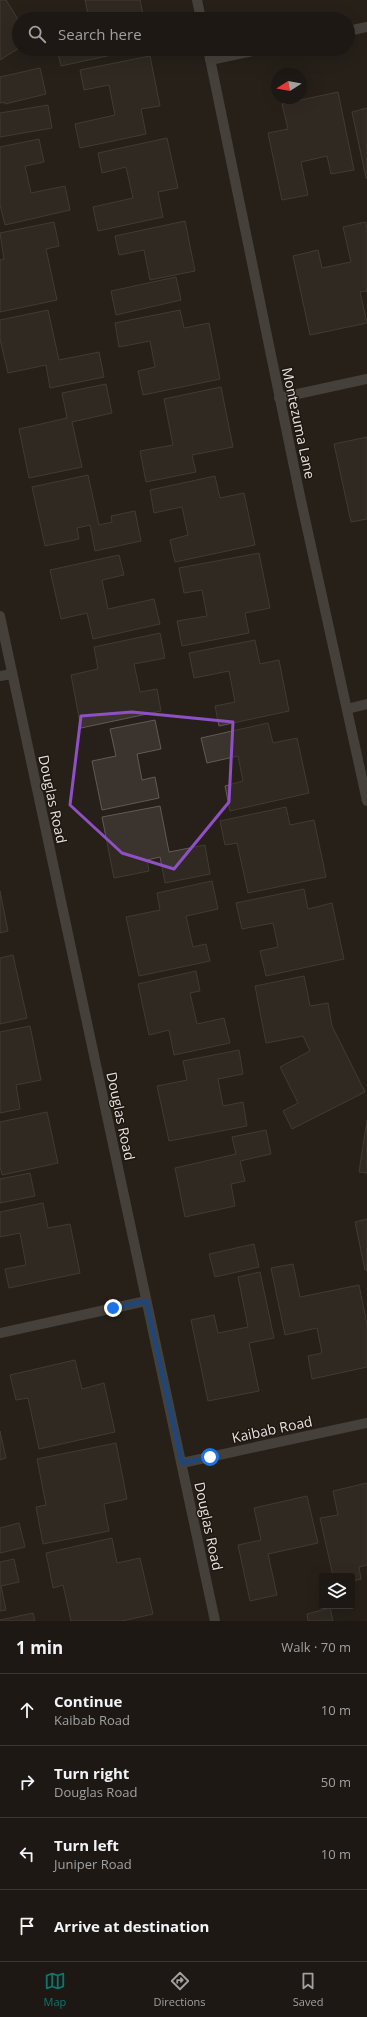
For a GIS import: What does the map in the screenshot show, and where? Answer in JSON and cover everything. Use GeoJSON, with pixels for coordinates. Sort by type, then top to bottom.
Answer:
{"type":"FeatureCollection","features":[{"type":"Feature","properties":{"kind":"street"},"geometry":{"type":"LineString","coordinates":[[198,0],[200,12]]}},
{"type":"Feature","properties":{"kind":"street"},"geometry":{"type":"LineString","coordinates":[[355,30],[367,27]]}},
{"type":"Feature","properties":{"kind":"street","name":"Montezuma Lane"},"geometry":{"type":"LineString","coordinates":[[209,56],[279,398],[367,802]]}},
{"type":"Feature","properties":{"kind":"street"},"geometry":{"type":"LineString","coordinates":[[210,60],[229,56]]}},
{"type":"Feature","properties":{"kind":"street"},"geometry":{"type":"LineString","coordinates":[[279,398],[367,379]]}},
{"type":"Feature","properties":{"kind":"street","name":"Douglas Road"},"geometry":{"type":"LineString","coordinates":[[0,616],[215,1621]]}},
{"type":"Feature","properties":{"kind":"street"},"geometry":{"type":"LineString","coordinates":[[0,676],[12,674]]}},
{"type":"Feature","properties":{"kind":"street"},"geometry":{"type":"LineString","coordinates":[[347,709],[367,704]]}},
{"type":"Feature","properties":{"kind":"street"},"geometry":{"type":"LineString","coordinates":[[0,1333],[146,1301]]}},
{"type":"Feature","properties":{"kind":"street","name":"Kaibab Road"},"geometry":{"type":"LineString","coordinates":[[182,1463],[367,1423]]}},
{"type":"Feature","properties":{"kind":"highlighted area"},"geometry":{"type":"Polygon","coordinates":[[[132,712],[233,722],[229,802],[174,869],[122,853],[70,805],[81,716],[132,712]]]}},
{"type":"Feature","properties":{"kind":"building"},"geometry":{"type":"Polygon","coordinates":[[[0,0],[6,0],[13,12],[12,12],[12,52],[0,60],[0,0]]]}},
{"type":"Feature","properties":{"kind":"building"},"geometry":{"type":"Polygon","coordinates":[[[85,0],[140,0],[143,12],[88,12],[85,0]]]}},
{"type":"Feature","properties":{"kind":"building"},"geometry":{"type":"Polygon","coordinates":[[[59,56],[107,56],[61,66],[59,56]]]}},
{"type":"Feature","properties":{"kind":"building"},"geometry":{"type":"Polygon","coordinates":[[[150,56],[160,106],[141,109],[146,134],[80,148],[75,124],[115,115],[109,85],[84,90],[80,70],[150,56]]]}},
{"type":"Feature","properties":{"kind":"building"},"geometry":{"type":"Polygon","coordinates":[[[40,68],[46,94],[5,104],[5,102],[0,103],[0,77],[40,68]]]}},
{"type":"Feature","properties":{"kind":"building"},"geometry":{"type":"Polygon","coordinates":[[[338,92],[354,170],[331,174],[327,156],[301,162],[308,195],[282,200],[268,133],[288,129],[282,104],[307,104],[307,99],[338,92]]]}},
{"type":"Feature","properties":{"kind":"building"},"geometry":{"type":"Polygon","coordinates":[[[48,105],[52,128],[0,137],[0,113],[48,105]]]}},
{"type":"Feature","properties":{"kind":"building"},"geometry":{"type":"Polygon","coordinates":[[[367,108],[367,178],[366,178],[352,112],[367,108]]]}},
{"type":"Feature","properties":{"kind":"building"},"geometry":{"type":"Polygon","coordinates":[[[167,138],[178,188],[158,192],[163,217],[98,231],[93,207],[133,198],[126,167],[102,173],[98,153],[167,138]]]}},
{"type":"Feature","properties":{"kind":"building"},"geometry":{"type":"Polygon","coordinates":[[[39,139],[44,162],[25,166],[31,193],[65,186],[70,210],[5,225],[0,205],[0,147],[39,139]]]}},
{"type":"Feature","properties":{"kind":"building"},"geometry":{"type":"Polygon","coordinates":[[[185,221],[195,271],[150,280],[144,250],[119,255],[115,236],[185,221]]]}},
{"type":"Feature","properties":{"kind":"building"},"geometry":{"type":"Polygon","coordinates":[[[54,222],[59,246],[46,249],[57,300],[0,312],[0,260],[4,259],[0,233],[54,222]]]}},
{"type":"Feature","properties":{"kind":"building"},"geometry":{"type":"Polygon","coordinates":[[[365,222],[367,230],[367,291],[360,292],[367,323],[310,335],[293,256],[318,250],[322,268],[351,262],[343,227],[365,222]]]}},
{"type":"Feature","properties":{"kind":"building"},"geometry":{"type":"Polygon","coordinates":[[[176,277],[181,300],[116,315],[111,291],[176,277]]]}},
{"type":"Feature","properties":{"kind":"building"},"geometry":{"type":"Polygon","coordinates":[[[48,310],[59,360],[99,352],[104,377],[50,388],[46,365],[8,373],[0,339],[0,320],[48,310]]]}},
{"type":"Feature","properties":{"kind":"building"},"geometry":{"type":"Polygon","coordinates":[[[180,310],[184,328],[209,323],[220,379],[143,395],[138,371],[155,367],[150,341],[119,347],[115,323],[180,310]]]}},
{"type":"Feature","properties":{"kind":"building"},"geometry":{"type":"Polygon","coordinates":[[[106,384],[112,413],[72,422],[82,467],[29,478],[19,429],[67,418],[62,393],[106,384]]]}},
{"type":"Feature","properties":{"kind":"building"},"geometry":{"type":"Polygon","coordinates":[[[221,387],[233,447],[192,455],[196,472],[146,482],[140,451],[173,445],[164,399],[221,387]]]}},
{"type":"Feature","properties":{"kind":"building"},"geometry":{"type":"Polygon","coordinates":[[[367,437],[367,519],[351,522],[334,444],[367,437]]]}},
{"type":"Feature","properties":{"kind":"building"},"geometry":{"type":"Polygon","coordinates":[[[88,475],[99,525],[112,522],[111,516],[135,511],[141,541],[95,551],[90,525],[77,528],[79,539],[45,546],[32,487],[88,475]]]}},
{"type":"Feature","properties":{"kind":"building"},"geometry":{"type":"Polygon","coordinates":[[[215,476],[220,498],[244,493],[255,545],[175,562],[170,540],[188,535],[182,507],[154,513],[150,490],[215,476]]]}},
{"type":"Feature","properties":{"kind":"building"},"geometry":{"type":"Polygon","coordinates":[[[259,553],[270,608],[245,613],[249,633],[182,646],[177,621],[207,616],[202,590],[184,593],[179,568],[259,553]]]}},
{"type":"Feature","properties":{"kind":"building"},"geometry":{"type":"Polygon","coordinates":[[[119,555],[124,575],[102,580],[108,609],[154,599],[160,624],[93,639],[87,613],[61,619],[50,570],[119,555]]]}},
{"type":"Feature","properties":{"kind":"building"},"geometry":{"type":"Polygon","coordinates":[[[160,633],[165,658],[134,664],[140,692],[157,689],[161,711],[81,728],[71,675],[98,669],[94,647],[160,633]]]}},
{"type":"Feature","properties":{"kind":"building"},"geometry":{"type":"Polygon","coordinates":[[[255,640],[260,664],[279,660],[289,711],[219,726],[215,706],[235,702],[229,671],[194,678],[189,653],[255,640]]]}},
{"type":"Feature","properties":{"kind":"building"},"geometry":{"type":"Polygon","coordinates":[[[155,720],[161,749],[137,754],[142,780],[155,777],[159,798],[102,810],[92,761],[116,756],[110,729],[155,720]]]}},
{"type":"Feature","properties":{"kind":"building"},"geometry":{"type":"Polygon","coordinates":[[[268,723],[273,743],[297,738],[309,793],[230,811],[225,786],[243,781],[238,756],[207,763],[201,738],[268,723]]]}},
{"type":"Feature","properties":{"kind":"building"},"geometry":{"type":"Polygon","coordinates":[[[160,806],[169,852],[205,845],[210,874],[165,883],[160,857],[147,860],[149,871],[114,878],[102,817],[160,806]]]}},
{"type":"Feature","properties":{"kind":"building"},"geometry":{"type":"Polygon","coordinates":[[[286,807],[290,825],[314,820],[326,877],[248,893],[237,843],[225,845],[220,821],[286,807]]]}},
{"type":"Feature","properties":{"kind":"building"},"geometry":{"type":"Polygon","coordinates":[[[212,881],[218,909],[186,916],[193,947],[206,944],[210,961],[139,976],[126,917],[160,910],[157,893],[212,881]]]}},
{"type":"Feature","properties":{"kind":"building"},"geometry":{"type":"Polygon","coordinates":[[[304,889],[308,909],[332,903],[344,959],[266,976],[260,951],[278,947],[273,923],[242,929],[236,903],[304,889]]]}},
{"type":"Feature","properties":{"kind":"building"},"geometry":{"type":"Polygon","coordinates":[[[0,891],[8,931],[0,933],[0,891]]]}},
{"type":"Feature","properties":{"kind":"building"},"geometry":{"type":"Polygon","coordinates":[[[13,955],[27,1018],[0,1024],[0,958],[13,955]]]}},
{"type":"Feature","properties":{"kind":"building"},"geometry":{"type":"Polygon","coordinates":[[[196,971],[200,991],[190,993],[197,1024],[224,1018],[230,1043],[174,1055],[169,1030],[149,1035],[138,984],[196,971]]]}},
{"type":"Feature","properties":{"kind":"building"},"geometry":{"type":"Polygon","coordinates":[[[304,976],[310,1006],[328,1003],[332,1026],[365,1092],[292,1129],[283,1111],[298,1103],[280,1067],[310,1051],[303,1036],[266,1043],[255,986],[304,976]]]}},
{"type":"Feature","properties":{"kind":"building"},"geometry":{"type":"Polygon","coordinates":[[[30,1026],[41,1080],[16,1085],[20,1109],[0,1113],[0,1032],[30,1026]]]}},
{"type":"Feature","properties":{"kind":"building"},"geometry":{"type":"Polygon","coordinates":[[[239,1050],[243,1074],[218,1079],[223,1106],[243,1102],[247,1126],[169,1141],[157,1086],[187,1080],[183,1061],[239,1050]]]}},
{"type":"Feature","properties":{"kind":"building"},"geometry":{"type":"Polygon","coordinates":[[[47,1112],[58,1163],[2,1175],[0,1166],[0,1122],[47,1112]]]}},
{"type":"Feature","properties":{"kind":"building"},"geometry":{"type":"Polygon","coordinates":[[[367,1120],[367,1173],[359,1172],[367,1120]]]}},
{"type":"Feature","properties":{"kind":"building"},"geometry":{"type":"Polygon","coordinates":[[[266,1130],[271,1154],[240,1161],[245,1181],[231,1184],[235,1206],[185,1217],[175,1168],[236,1154],[232,1137],[266,1130]]]}},
{"type":"Feature","properties":{"kind":"building"},"geometry":{"type":"Polygon","coordinates":[[[30,1173],[35,1196],[0,1203],[0,1179],[30,1173]]]}},
{"type":"Feature","properties":{"kind":"building"},"geometry":{"type":"Polygon","coordinates":[[[43,1203],[48,1228],[70,1224],[80,1273],[9,1288],[5,1269],[26,1265],[20,1233],[0,1237],[0,1212],[43,1203]]]}},
{"type":"Feature","properties":{"kind":"building"},"geometry":{"type":"Polygon","coordinates":[[[367,1219],[367,1270],[365,1270],[355,1222],[367,1219]]]}},
{"type":"Feature","properties":{"kind":"building"},"geometry":{"type":"Polygon","coordinates":[[[254,1244],[259,1267],[215,1277],[209,1254],[254,1244]]]}},
{"type":"Feature","properties":{"kind":"building"},"geometry":{"type":"Polygon","coordinates":[[[293,1264],[300,1297],[359,1285],[367,1324],[367,1367],[312,1379],[308,1356],[322,1353],[317,1328],[285,1335],[271,1268],[293,1264]]]}},
{"type":"Feature","properties":{"kind":"building"},"geometry":{"type":"Polygon","coordinates":[[[260,1272],[274,1338],[249,1343],[259,1391],[208,1401],[191,1320],[214,1315],[218,1333],[248,1327],[238,1277],[260,1272]]]}},
{"type":"Feature","properties":{"kind":"building"},"geometry":{"type":"Polygon","coordinates":[[[75,1360],[82,1389],[104,1383],[115,1432],[39,1449],[28,1398],[16,1400],[10,1375],[75,1360]]]}},
{"type":"Feature","properties":{"kind":"building"},"geometry":{"type":"Polygon","coordinates":[[[0,1431],[6,1458],[0,1460],[0,1431]]]}},
{"type":"Feature","properties":{"kind":"building"},"geometry":{"type":"Polygon","coordinates":[[[116,1443],[127,1499],[104,1504],[109,1531],[43,1544],[36,1507],[46,1505],[37,1459],[116,1443]]]}},
{"type":"Feature","properties":{"kind":"building"},"geometry":{"type":"Polygon","coordinates":[[[367,1483],[367,1565],[359,1567],[361,1579],[355,1580],[355,1573],[332,1573],[320,1518],[338,1515],[333,1491],[367,1483]]]}},
{"type":"Feature","properties":{"kind":"building"},"geometry":{"type":"Polygon","coordinates":[[[307,1496],[318,1543],[268,1554],[277,1595],[250,1601],[238,1545],[261,1540],[254,1508],[307,1496]]]}},
{"type":"Feature","properties":{"kind":"building"},"geometry":{"type":"Polygon","coordinates":[[[19,1523],[25,1547],[0,1553],[0,1528],[19,1523]]]}},
{"type":"Feature","properties":{"kind":"building"},"geometry":{"type":"Polygon","coordinates":[[[112,1538],[117,1563],[140,1558],[153,1614],[122,1621],[71,1621],[63,1585],[53,1588],[46,1553],[112,1538]]]}},
{"type":"Feature","properties":{"kind":"building"},"geometry":{"type":"Polygon","coordinates":[[[14,1559],[19,1582],[1,1586],[6,1610],[0,1611],[0,1562],[14,1559]]]}},
{"type":"Feature","properties":{"kind":"building"},"geometry":{"type":"Polygon","coordinates":[[[330,1609],[333,1621],[308,1621],[307,1614],[330,1609]]]}},
{"type":"Feature","properties":{"kind":"building"},"geometry":{"type":"Polygon","coordinates":[[[33,1613],[35,1621],[0,1621],[0,1620],[33,1613]]]}},
{"type":"Feature","properties":{"kind":"route"},"geometry":{"type":"LineString","coordinates":[[113,1308],[146,1301],[182,1463],[210,1457]]}}]}
